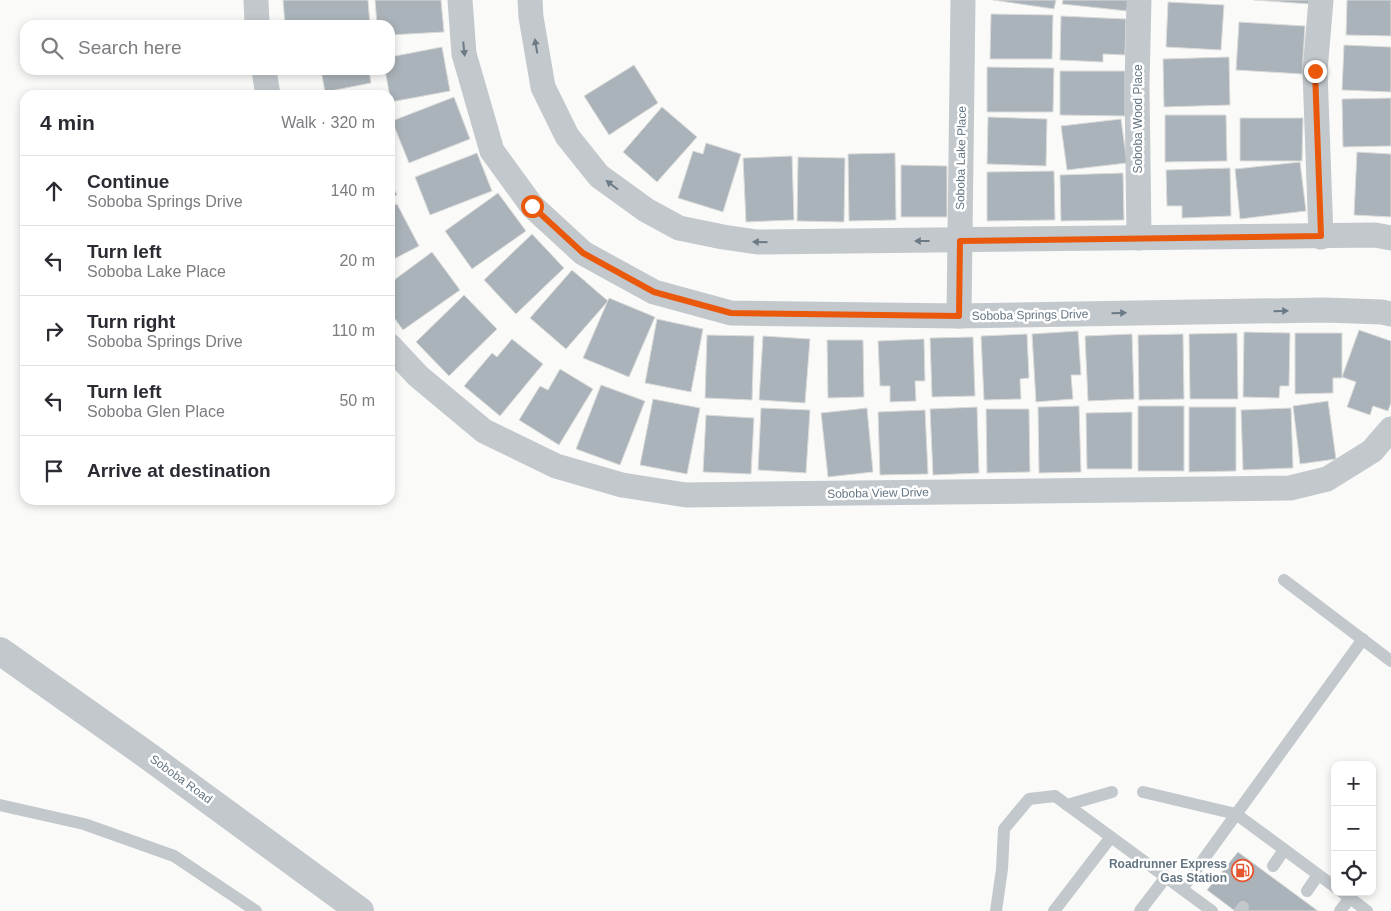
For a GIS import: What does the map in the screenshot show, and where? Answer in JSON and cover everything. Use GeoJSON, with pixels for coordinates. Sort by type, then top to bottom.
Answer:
{"type":"FeatureCollection","features":[{"type":"Feature","properties":{"kind":"street"},"geometry":{"type":"LineString","coordinates":[[256,0],[257,20]]}},
{"type":"Feature","properties":{"kind":"street","name":"Soboba Springs Drive"},"geometry":{"type":"LineString","coordinates":[[460,0],[464,54],[492,151],[532,206],[583,253],[654,292],[731,313],[959,316],[1324,310],[1391,314]]}},
{"type":"Feature","properties":{"kind":"street"},"geometry":{"type":"LineString","coordinates":[[530,0],[531,17],[543,87],[567,136],[599,176],[646,210],[679,228],[757,242],[1375,235],[1391,238]]}},
{"type":"Feature","properties":{"kind":"street","name":"Soboba Lake Place"},"geometry":{"type":"LineString","coordinates":[[959,316],[963,0]]}},
{"type":"Feature","properties":{"kind":"street","name":"Soboba Wood Place"},"geometry":{"type":"LineString","coordinates":[[1139,0],[1137,85],[1139,238]]}},
{"type":"Feature","properties":{"kind":"street"},"geometry":{"type":"LineString","coordinates":[[1321,236],[1315,71],[1322,0]]}},
{"type":"Feature","properties":{"kind":"street"},"geometry":{"type":"LineString","coordinates":[[265,75],[267,90]]}},
{"type":"Feature","properties":{"kind":"street","name":"Soboba View Drive"},"geometry":{"type":"LineString","coordinates":[[395,351],[418,376],[484,431],[556,466],[622,485],[686,495],[1290,488],[1327,479],[1372,452],[1391,429]]}},
{"type":"Feature","properties":{"kind":"street","name":"Soboba Road"},"geometry":{"type":"LineString","coordinates":[[0,651],[152,758],[360,911]]}},
{"type":"Feature","properties":{"kind":"lane"},"geometry":{"type":"LineString","coordinates":[[1284,580],[1391,661]]}},
{"type":"Feature","properties":{"kind":"lane"},"geometry":{"type":"LineString","coordinates":[[1182,889],[1363,639]]}},
{"type":"Feature","properties":{"kind":"lane"},"geometry":{"type":"LineString","coordinates":[[1067,805],[1112,792]]}},
{"type":"Feature","properties":{"kind":"lane"},"geometry":{"type":"LineString","coordinates":[[1144,792],[1236,814],[1331,884]]}},
{"type":"Feature","properties":{"kind":"lane"},"geometry":{"type":"LineString","coordinates":[[996,911],[1002,869],[1004,828],[1029,799],[1055,796],[1212,911]]}},
{"type":"Feature","properties":{"kind":"lane"},"geometry":{"type":"LineString","coordinates":[[0,806],[84,824],[174,856],[256,911]]}},
{"type":"Feature","properties":{"kind":"lane"},"geometry":{"type":"LineString","coordinates":[[1054,911],[1111,837]]}},
{"type":"Feature","properties":{"kind":"lane"},"geometry":{"type":"LineString","coordinates":[[1273,866],[1284,850]]}},
{"type":"Feature","properties":{"kind":"lane"},"geometry":{"type":"LineString","coordinates":[[1307,891],[1318,875]]}},
{"type":"Feature","properties":{"kind":"lane"},"geometry":{"type":"LineString","coordinates":[[1140,911],[1166,877]]}},
{"type":"Feature","properties":{"kind":"lane"},"geometry":{"type":"LineString","coordinates":[[1340,911],[1346,896]]}},
{"type":"Feature","properties":{"kind":"lane"},"geometry":{"type":"LineString","coordinates":[[1347,896],[1367,911]]}},
{"type":"Feature","properties":{"kind":"building"},"geometry":{"type":"Polygon","coordinates":[[[283,0],[368,0],[370,20],[285,20],[283,0]]]}},
{"type":"Feature","properties":{"kind":"building"},"geometry":{"type":"Polygon","coordinates":[[[375,0],[441,0],[444,32],[395,35],[395,20],[377,20],[375,0]]]}},
{"type":"Feature","properties":{"kind":"building"},"geometry":{"type":"Polygon","coordinates":[[[993,0],[1056,0],[1054,9],[993,0]]]}},
{"type":"Feature","properties":{"kind":"building"},"geometry":{"type":"Polygon","coordinates":[[[1063,0],[1128,0],[1127,11],[1062,4],[1063,0]]]}},
{"type":"Feature","properties":{"kind":"building"},"geometry":{"type":"Polygon","coordinates":[[[1254,0],[1309,0],[1309,4],[1254,0]]]}},
{"type":"Feature","properties":{"kind":"building"},"geometry":{"type":"Polygon","coordinates":[[[1347,0],[1391,0],[1391,36],[1346,35],[1347,0]]]}},
{"type":"Feature","properties":{"kind":"building"},"geometry":{"type":"Polygon","coordinates":[[[1168,2],[1224,5],[1221,50],[1166,47],[1168,2]]]}},
{"type":"Feature","properties":{"kind":"building"},"geometry":{"type":"Polygon","coordinates":[[[991,14],[1053,15],[1052,59],[990,59],[991,14]]]}},
{"type":"Feature","properties":{"kind":"building"},"geometry":{"type":"Polygon","coordinates":[[[1061,16],[1126,19],[1125,55],[1103,54],[1103,62],[1060,60],[1061,16]]]}},
{"type":"Feature","properties":{"kind":"building"},"geometry":{"type":"Polygon","coordinates":[[[1239,22],[1305,26],[1302,74],[1236,70],[1239,22]]]}},
{"type":"Feature","properties":{"kind":"building"},"geometry":{"type":"Polygon","coordinates":[[[1344,45],[1391,47],[1391,92],[1342,90],[1344,45]]]}},
{"type":"Feature","properties":{"kind":"building"},"geometry":{"type":"Polygon","coordinates":[[[442,47],[450,91],[395,101],[395,90],[389,90],[386,75],[395,75],[395,56],[442,47]]]}},
{"type":"Feature","properties":{"kind":"building"},"geometry":{"type":"Polygon","coordinates":[[[1229,57],[1230,105],[1164,107],[1163,59],[1229,57]]]}},
{"type":"Feature","properties":{"kind":"building"},"geometry":{"type":"Polygon","coordinates":[[[634,65],[658,103],[609,135],[584,96],[634,65]]]}},
{"type":"Feature","properties":{"kind":"building"},"geometry":{"type":"Polygon","coordinates":[[[987,67],[1054,68],[1053,112],[987,112],[987,67]]]}},
{"type":"Feature","properties":{"kind":"building"},"geometry":{"type":"Polygon","coordinates":[[[1060,71],[1125,71],[1125,116],[1060,115],[1060,71]]]}},
{"type":"Feature","properties":{"kind":"building"},"geometry":{"type":"Polygon","coordinates":[[[322,75],[370,75],[371,83],[335,90],[325,90],[322,75]]]}},
{"type":"Feature","properties":{"kind":"building"},"geometry":{"type":"Polygon","coordinates":[[[454,97],[470,139],[409,163],[395,128],[395,120],[454,97]]]}},
{"type":"Feature","properties":{"kind":"building"},"geometry":{"type":"Polygon","coordinates":[[[1391,98],[1391,146],[1343,147],[1342,99],[1391,98]]]}},
{"type":"Feature","properties":{"kind":"building"},"geometry":{"type":"Polygon","coordinates":[[[662,107],[697,137],[657,182],[623,152],[662,107]]]}},
{"type":"Feature","properties":{"kind":"building"},"geometry":{"type":"Polygon","coordinates":[[[1165,115],[1226,115],[1227,161],[1165,162],[1165,115]]]}},
{"type":"Feature","properties":{"kind":"building"},"geometry":{"type":"Polygon","coordinates":[[[988,117],[1047,119],[1046,166],[987,164],[988,117]]]}},
{"type":"Feature","properties":{"kind":"building"},"geometry":{"type":"Polygon","coordinates":[[[1240,118],[1303,118],[1302,161],[1240,161],[1240,118]]]}},
{"type":"Feature","properties":{"kind":"building"},"geometry":{"type":"Polygon","coordinates":[[[1121,119],[1127,163],[1067,170],[1061,126],[1121,119]]]}},
{"type":"Feature","properties":{"kind":"building"},"geometry":{"type":"Polygon","coordinates":[[[706,143],[741,154],[723,212],[678,198],[693,151],[703,154],[706,143]]]}},
{"type":"Feature","properties":{"kind":"building"},"geometry":{"type":"Polygon","coordinates":[[[1357,152],[1391,154],[1391,217],[1354,215],[1357,152]]]}},
{"type":"Feature","properties":{"kind":"building"},"geometry":{"type":"Polygon","coordinates":[[[477,153],[492,191],[430,215],[415,177],[477,153]]]}},
{"type":"Feature","properties":{"kind":"building"},"geometry":{"type":"Polygon","coordinates":[[[895,153],[896,220],[849,221],[848,154],[895,153]]]}},
{"type":"Feature","properties":{"kind":"building"},"geometry":{"type":"Polygon","coordinates":[[[792,156],[794,220],[746,222],[743,158],[792,156]]]}},
{"type":"Feature","properties":{"kind":"building"},"geometry":{"type":"Polygon","coordinates":[[[798,157],[845,158],[844,222],[797,221],[798,157]]]}},
{"type":"Feature","properties":{"kind":"building"},"geometry":{"type":"Polygon","coordinates":[[[1300,162],[1306,211],[1240,219],[1235,169],[1300,162]]]}},
{"type":"Feature","properties":{"kind":"building"},"geometry":{"type":"Polygon","coordinates":[[[901,165],[947,166],[947,217],[901,217],[901,165]]]}},
{"type":"Feature","properties":{"kind":"building"},"geometry":{"type":"Polygon","coordinates":[[[1230,168],[1231,216],[1182,218],[1182,206],[1167,206],[1166,170],[1230,168]]]}},
{"type":"Feature","properties":{"kind":"building"},"geometry":{"type":"Polygon","coordinates":[[[1054,171],[1055,220],[987,221],[987,172],[1054,171]]]}},
{"type":"Feature","properties":{"kind":"building"},"geometry":{"type":"Polygon","coordinates":[[[1123,173],[1124,220],[1061,221],[1060,175],[1123,173]]]}},
{"type":"Feature","properties":{"kind":"building"},"geometry":{"type":"Polygon","coordinates":[[[498,193],[526,231],[472,269],[445,231],[498,193]]]}},
{"type":"Feature","properties":{"kind":"building"},"geometry":{"type":"Polygon","coordinates":[[[397,204],[419,246],[395,258],[395,205],[397,204]]]}},
{"type":"Feature","properties":{"kind":"building"},"geometry":{"type":"Polygon","coordinates":[[[532,234],[564,268],[516,314],[484,280],[532,234]]]}},
{"type":"Feature","properties":{"kind":"building"},"geometry":{"type":"Polygon","coordinates":[[[432,252],[460,290],[403,330],[395,319],[395,279],[432,252]]]}},
{"type":"Feature","properties":{"kind":"building"},"geometry":{"type":"Polygon","coordinates":[[[572,270],[608,301],[566,349],[530,318],[572,270]]]}},
{"type":"Feature","properties":{"kind":"building"},"geometry":{"type":"Polygon","coordinates":[[[464,295],[497,329],[449,376],[416,342],[464,295]]]}},
{"type":"Feature","properties":{"kind":"building"},"geometry":{"type":"Polygon","coordinates":[[[609,298],[655,317],[629,377],[583,358],[609,298]]]}},
{"type":"Feature","properties":{"kind":"building"},"geometry":{"type":"Polygon","coordinates":[[[657,319],[703,329],[691,392],[645,383],[657,319]]]}},
{"type":"Feature","properties":{"kind":"building"},"geometry":{"type":"Polygon","coordinates":[[[1359,330],[1391,341],[1391,403],[1388,411],[1373,406],[1370,415],[1347,407],[1356,382],[1342,377],[1359,330]]]}},
{"type":"Feature","properties":{"kind":"building"},"geometry":{"type":"Polygon","coordinates":[[[1078,331],[1081,375],[1071,375],[1073,399],[1036,402],[1032,334],[1078,331]]]}},
{"type":"Feature","properties":{"kind":"building"},"geometry":{"type":"Polygon","coordinates":[[[1244,332],[1290,333],[1289,386],[1280,386],[1279,398],[1243,397],[1244,332]]]}},
{"type":"Feature","properties":{"kind":"building"},"geometry":{"type":"Polygon","coordinates":[[[1237,333],[1238,399],[1190,399],[1189,334],[1237,333]]]}},
{"type":"Feature","properties":{"kind":"building"},"geometry":{"type":"Polygon","coordinates":[[[1295,333],[1342,333],[1342,378],[1333,378],[1333,393],[1295,394],[1295,333]]]}},
{"type":"Feature","properties":{"kind":"building"},"geometry":{"type":"Polygon","coordinates":[[[1027,334],[1029,378],[1020,379],[1021,399],[984,400],[981,336],[1027,334]]]}},
{"type":"Feature","properties":{"kind":"building"},"geometry":{"type":"Polygon","coordinates":[[[1132,334],[1134,399],[1088,401],[1085,336],[1132,334]]]}},
{"type":"Feature","properties":{"kind":"building"},"geometry":{"type":"Polygon","coordinates":[[[1183,334],[1184,399],[1139,400],[1138,335],[1183,334]]]}},
{"type":"Feature","properties":{"kind":"building"},"geometry":{"type":"Polygon","coordinates":[[[707,335],[754,336],[752,400],[705,398],[707,335]]]}},
{"type":"Feature","properties":{"kind":"building"},"geometry":{"type":"Polygon","coordinates":[[[763,336],[810,339],[805,403],[759,400],[763,336]]]}},
{"type":"Feature","properties":{"kind":"building"},"geometry":{"type":"Polygon","coordinates":[[[973,337],[975,396],[932,397],[930,338],[973,337]]]}},
{"type":"Feature","properties":{"kind":"building"},"geometry":{"type":"Polygon","coordinates":[[[512,339],[543,364],[500,416],[464,386],[492,353],[497,357],[512,339]]]}},
{"type":"Feature","properties":{"kind":"building"},"geometry":{"type":"Polygon","coordinates":[[[924,339],[925,381],[915,381],[916,401],[890,402],[890,386],[880,386],[878,341],[924,339]]]}},
{"type":"Feature","properties":{"kind":"building"},"geometry":{"type":"Polygon","coordinates":[[[827,340],[863,340],[864,397],[828,398],[827,340]]]}},
{"type":"Feature","properties":{"kind":"building"},"geometry":{"type":"Polygon","coordinates":[[[560,369],[593,389],[559,445],[519,420],[540,386],[548,390],[560,369]]]}},
{"type":"Feature","properties":{"kind":"building"},"geometry":{"type":"Polygon","coordinates":[[[601,385],[645,401],[620,465],[576,449],[601,385]]]}},
{"type":"Feature","properties":{"kind":"building"},"geometry":{"type":"Polygon","coordinates":[[[653,399],[700,408],[687,474],[640,465],[653,399]]]}},
{"type":"Feature","properties":{"kind":"building"},"geometry":{"type":"Polygon","coordinates":[[[1328,401],[1336,459],[1300,464],[1293,406],[1328,401]]]}},
{"type":"Feature","properties":{"kind":"building"},"geometry":{"type":"Polygon","coordinates":[[[1079,406],[1081,472],[1039,473],[1038,407],[1079,406]]]}},
{"type":"Feature","properties":{"kind":"building"},"geometry":{"type":"Polygon","coordinates":[[[1138,406],[1184,406],[1184,471],[1138,471],[1138,406]]]}},
{"type":"Feature","properties":{"kind":"building"},"geometry":{"type":"Polygon","coordinates":[[[977,407],[979,473],[933,475],[930,409],[977,407]]]}},
{"type":"Feature","properties":{"kind":"building"},"geometry":{"type":"Polygon","coordinates":[[[1189,407],[1236,407],[1236,471],[1189,472],[1189,407]]]}},
{"type":"Feature","properties":{"kind":"building"},"geometry":{"type":"Polygon","coordinates":[[[761,408],[810,410],[806,473],[758,470],[761,408]]]}},
{"type":"Feature","properties":{"kind":"building"},"geometry":{"type":"Polygon","coordinates":[[[867,408],[873,472],[828,477],[821,413],[867,408]]]}},
{"type":"Feature","properties":{"kind":"building"},"geometry":{"type":"Polygon","coordinates":[[[1291,408],[1293,468],[1243,470],[1241,410],[1291,408]]]}},
{"type":"Feature","properties":{"kind":"building"},"geometry":{"type":"Polygon","coordinates":[[[986,409],[1029,409],[1030,472],[987,473],[986,409]]]}},
{"type":"Feature","properties":{"kind":"building"},"geometry":{"type":"Polygon","coordinates":[[[925,410],[928,474],[880,475],[878,412],[925,410]]]}},
{"type":"Feature","properties":{"kind":"building"},"geometry":{"type":"Polygon","coordinates":[[[1132,412],[1132,469],[1087,469],[1086,413],[1132,412]]]}},
{"type":"Feature","properties":{"kind":"building"},"geometry":{"type":"Polygon","coordinates":[[[706,415],[754,418],[751,474],[703,472],[706,415]]]}},
{"type":"Feature","properties":{"kind":"building","name":"Roadrunner Express Gas Station"},"geometry":{"type":"Polygon","coordinates":[[[1238,852],[1318,911],[1235,911],[1207,890],[1238,852]]]}},
{"type":"Feature","properties":{"kind":"place","name":"Roadrunner Express Gas Station"},"geometry":{"type":"Point","coordinates":[1243,871]}},
{"type":"Feature","properties":{"kind":"route"},"geometry":{"type":"LineString","coordinates":[[532,206],[583,253],[654,292],[731,313],[959,316],[960,241],[1321,236],[1315,71]]}}]}
